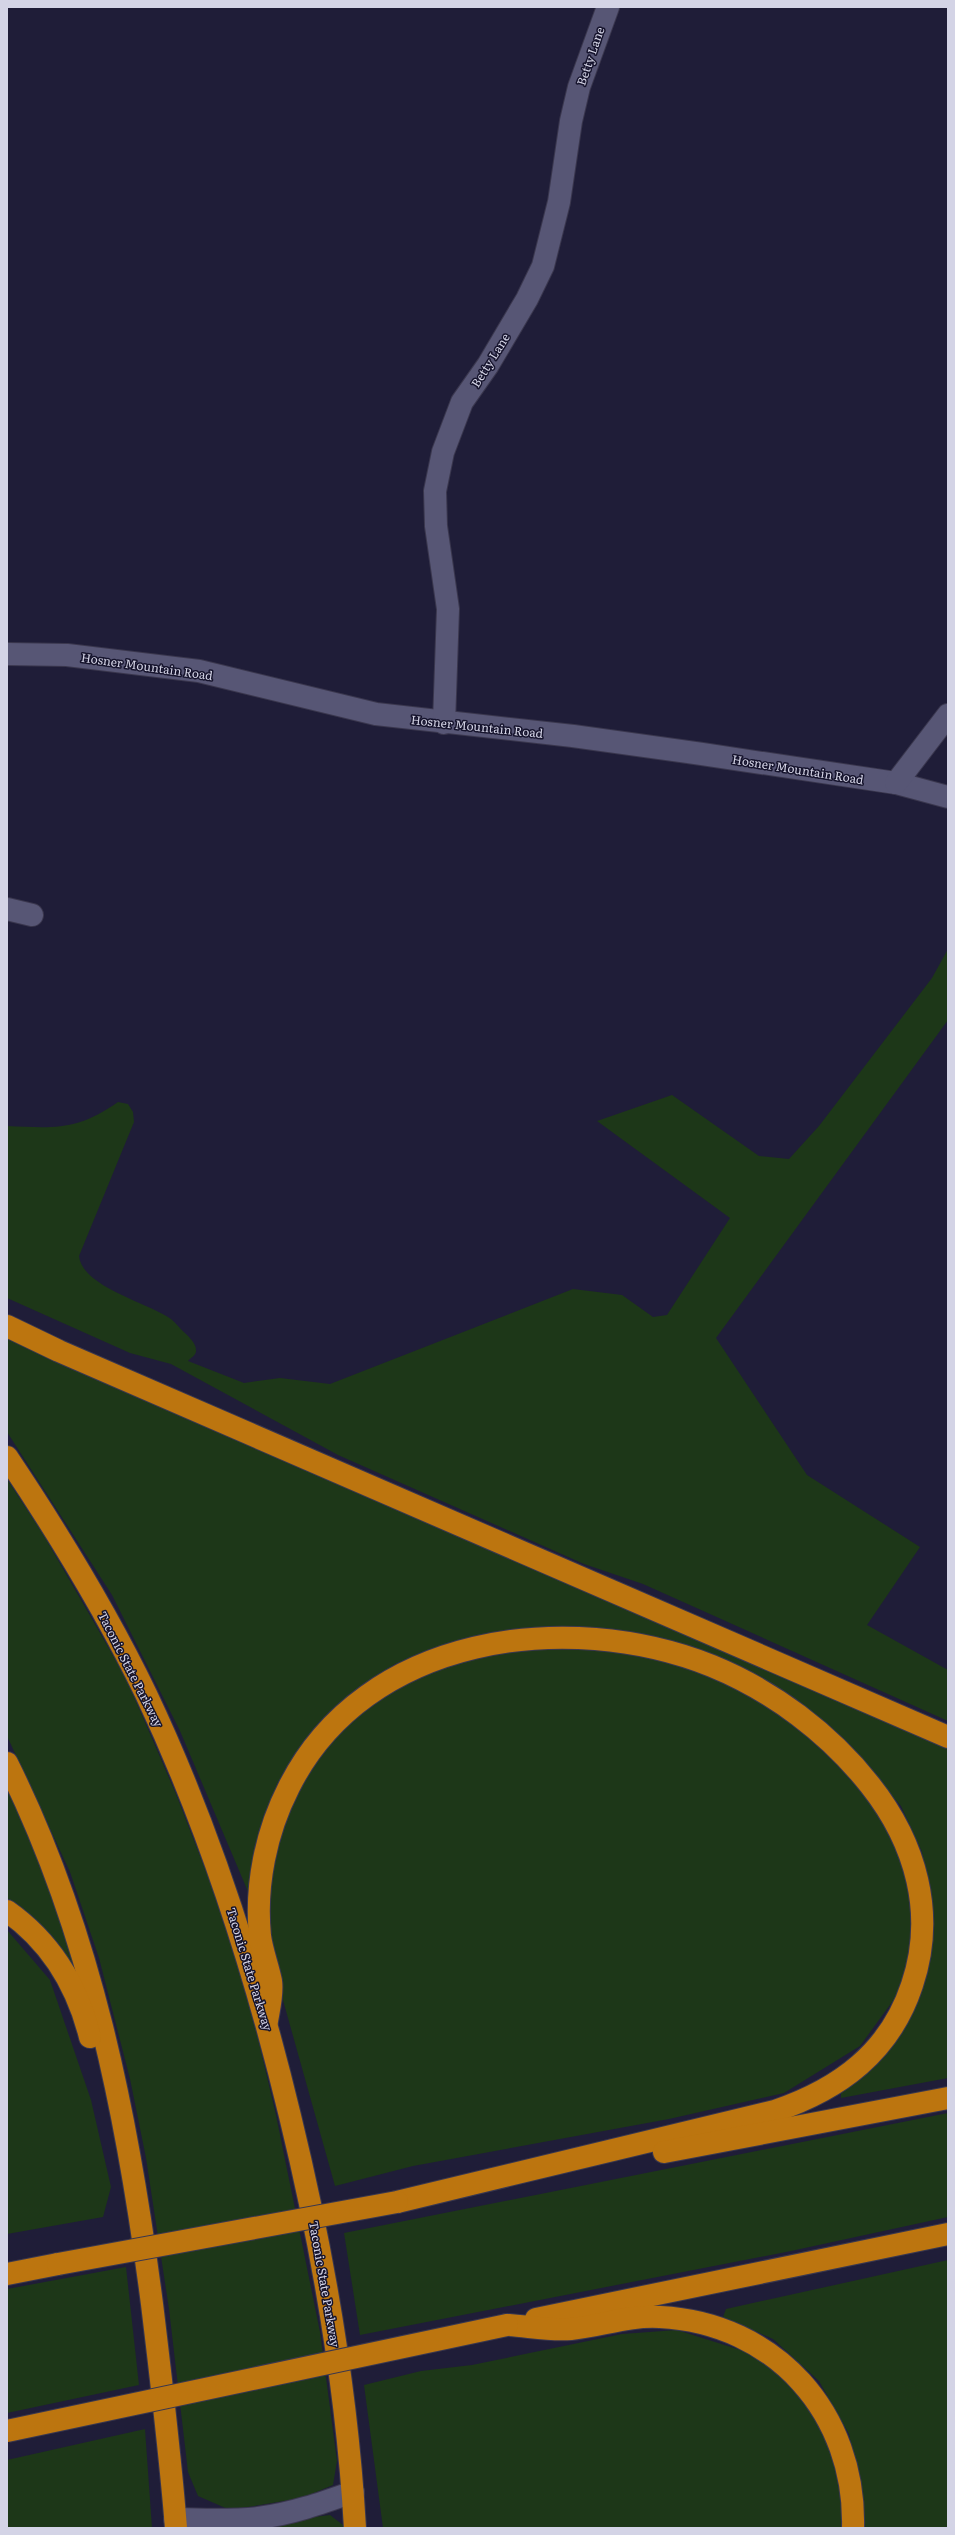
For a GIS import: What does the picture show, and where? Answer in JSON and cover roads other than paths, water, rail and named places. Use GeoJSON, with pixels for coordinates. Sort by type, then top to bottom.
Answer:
{"type":"FeatureCollection","features":[{"type":"Feature","properties":{"kind":"highway"},"geometry":{"type":"LineString","coordinates":[[7,1326],[81,1360],[948,1737]]}},
{"type":"Feature","properties":{"kind":"highway","name":"Taconic State Parkway"},"geometry":{"type":"LineString","coordinates":[[7,1457],[85,1580],[115,1634],[157,1718],[199,1816],[219,1872],[267,2021],[316,2226],[344,2399],[355,2528]]}},
{"type":"Feature","properties":{"kind":"highway"},"geometry":{"type":"LineString","coordinates":[[267,2021],[272,1984],[262,1948],[260,1893],[266,1849],[289,1787],[318,1740],[340,1716],[389,1680],[446,1656],[485,1646],[553,1638],[590,1638],[624,1642],[673,1653],[711,1666],[749,1683],[785,1705],[840,1751],[884,1802],[900,1828],[912,1856],[919,1884],[923,1912],[922,1940],[918,1966],[909,1994],[897,2018],[884,2039],[850,2074],[816,2095],[775,2111],[397,2202]]}},
{"type":"Feature","properties":{"kind":"highway"},"geometry":{"type":"LineString","coordinates":[[7,1763],[62,1892],[85,1963],[114,2074],[139,2210],[149,2284],[176,2523]]}},
{"type":"Feature","properties":{"kind":"highway"},"geometry":{"type":"LineString","coordinates":[[7,1911],[42,1941],[62,1967],[81,2006],[93,2049],[114,2074]]}},
{"type":"Feature","properties":{"kind":"highway"},"geometry":{"type":"LineString","coordinates":[[7,2274],[948,2098]]}},
{"type":"Feature","properties":{"kind":"highway"},"geometry":{"type":"LineString","coordinates":[[7,2431],[507,2325],[948,2234]]}},
{"type":"Feature","properties":{"kind":"highway"},"geometry":{"type":"LineString","coordinates":[[7,2263],[58,2264]]}},
{"type":"Feature","properties":{"kind":"highway"},"geometry":{"type":"LineString","coordinates":[[507,2325],[570,2329],[628,2317],[661,2317],[718,2327],[746,2339],[769,2353],[791,2371],[825,2412],[844,2458],[850,2483],[853,2528]]}},
{"type":"Feature","properties":{"kind":"street","name":"Betty Lane"},"geometry":{"type":"LineString","coordinates":[[444,723],[448,609],[436,526],[435,491],[443,452],[448,432],[462,402],[488,365],[527,299],[543,266],[559,202],[570,121],[579,87],[608,7]]}},
{"type":"Feature","properties":{"kind":"street","name":"Hosner Mountain Road"},"geometry":{"type":"LineString","coordinates":[[7,654],[67,655],[199,671],[376,714],[444,723],[573,736],[896,783],[948,797]]}},
{"type":"Feature","properties":{"kind":"street"},"geometry":{"type":"LineString","coordinates":[[896,783],[948,715]]}},
{"type":"Feature","properties":{"kind":"street"},"geometry":{"type":"LineString","coordinates":[[7,909],[32,915]]}},
{"type":"Feature","properties":{"kind":"street"},"geometry":{"type":"LineString","coordinates":[[176,2523],[259,2518],[318,2505],[353,2492]]}}]}
